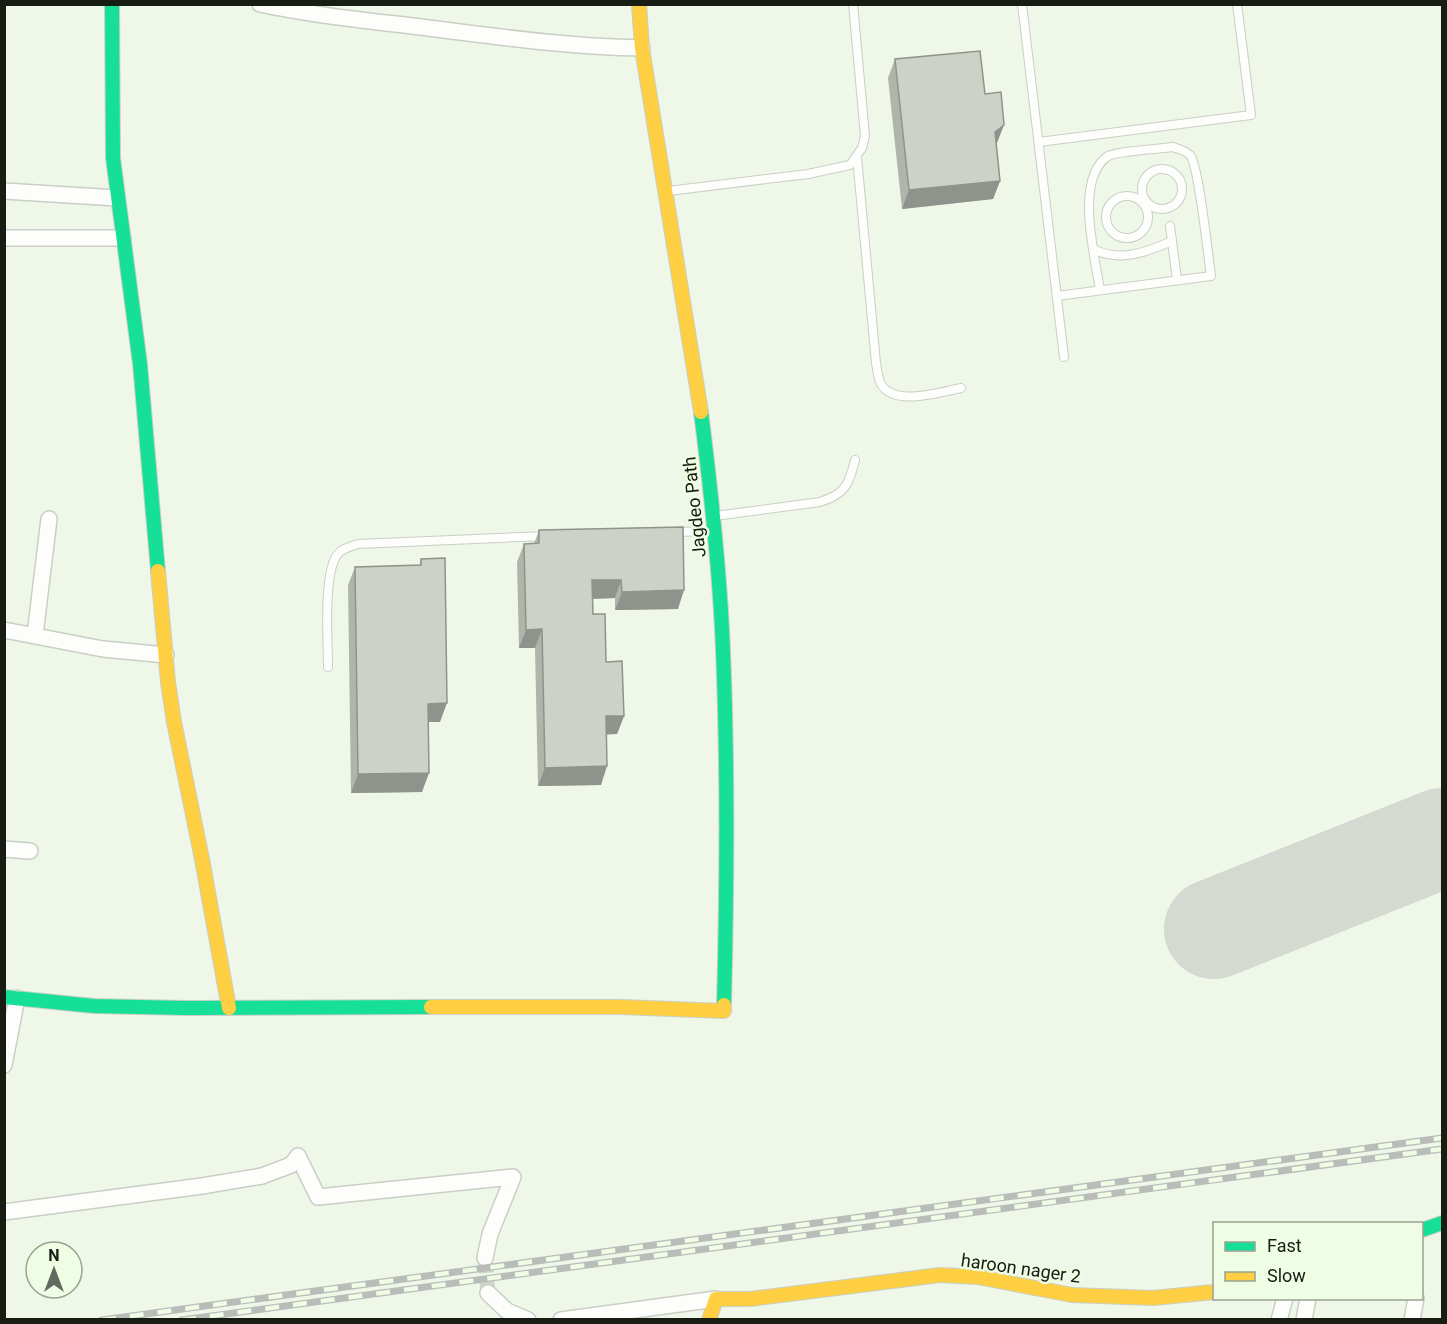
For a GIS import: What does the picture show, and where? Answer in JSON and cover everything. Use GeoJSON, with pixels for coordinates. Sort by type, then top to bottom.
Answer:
{"type":"FeatureCollection","features":[{"type":"Feature","properties":{"kind":"street"},"geometry":{"type":"LineString","coordinates":[[4,1065],[11,998],[94,1006],[229,1008],[174,722],[166,655],[142,392],[117,198],[111,121],[112,4]]}},
{"type":"Feature","properties":{"kind":"street"},"geometry":{"type":"LineString","coordinates":[[260,4],[333,17],[526,41],[594,47],[642,48]]}},
{"type":"Feature","properties":{"kind":"street","name":"Jagdeo Path"},"geometry":{"type":"LineString","coordinates":[[229,1008],[598,1007],[724,1011],[725,710],[716,531],[694,364],[642,48],[639,4]]}},
{"type":"Feature","properties":{"kind":"street"},"geometry":{"type":"LineString","coordinates":[[4,191],[117,198]]}},
{"type":"Feature","properties":{"kind":"street"},"geometry":{"type":"LineString","coordinates":[[4,238],[123,238]]}},
{"type":"Feature","properties":{"kind":"street"},"geometry":{"type":"LineString","coordinates":[[35,635],[49,519]]}},
{"type":"Feature","properties":{"kind":"street"},"geometry":{"type":"LineString","coordinates":[[4,630],[103,649],[166,655]]}},
{"type":"Feature","properties":{"kind":"street"},"geometry":{"type":"LineString","coordinates":[[4,849],[30,851]]}},
{"type":"Feature","properties":{"kind":"street"},"geometry":{"type":"LineString","coordinates":[[4,1212],[262,1176],[291,1165],[298,1156],[318,1197],[513,1177],[490,1234],[485,1258]]}},
{"type":"Feature","properties":{"kind":"street"},"geometry":{"type":"LineString","coordinates":[[1423,1230],[1443,1223]]}},
{"type":"Feature","properties":{"kind":"street","name":"haroon nager 2"},"geometry":{"type":"LineString","coordinates":[[716,1299],[750,1299],[940,1275],[978,1276],[1072,1295],[1153,1298],[1213,1292]]}},
{"type":"Feature","properties":{"kind":"street"},"geometry":{"type":"LineString","coordinates":[[488,1293],[507,1311],[528,1320]]}},
{"type":"Feature","properties":{"kind":"street"},"geometry":{"type":"LineString","coordinates":[[561,1320],[716,1299],[709,1320]]}},
{"type":"Feature","properties":{"kind":"street"},"geometry":{"type":"LineString","coordinates":[[1279,1320],[1285,1300]]}},
{"type":"Feature","properties":{"kind":"street"},"geometry":{"type":"LineString","coordinates":[[1304,1320],[1308,1300]]}},
{"type":"Feature","properties":{"kind":"street"},"geometry":{"type":"LineString","coordinates":[[1412,1320],[1416,1300]]}},
{"type":"Feature","properties":{"kind":"lane"},"geometry":{"type":"LineString","coordinates":[[666,191],[808,174],[849,165],[862,148],[865,136],[854,4]]}},
{"type":"Feature","properties":{"kind":"lane"},"geometry":{"type":"LineString","coordinates":[[1022,4],[1064,357]]}},
{"type":"Feature","properties":{"kind":"lane"},"geometry":{"type":"LineString","coordinates":[[1039,142],[1251,115],[1237,4]]}},
{"type":"Feature","properties":{"kind":"lane"},"geometry":{"type":"LineString","coordinates":[[1057,296],[1210,276],[1196,171],[1190,154],[1173,147],[1110,155],[1096,169],[1091,181],[1090,218],[1100,290]]}},
{"type":"Feature","properties":{"kind":"lane"},"geometry":{"type":"LineString","coordinates":[[857,157],[876,363],[880,384],[890,394],[903,397],[961,388]]}},
{"type":"Feature","properties":{"kind":"lane"},"geometry":{"type":"LineString","coordinates":[[1144,202],[1130,196],[1123,196],[1111,203],[1106,223],[1114,234],[1128,239],[1135,237],[1141,234],[1148,222],[1149,214],[1144,202],[1142,186],[1148,175],[1160,169],[1174,172],[1179,177],[1183,190],[1173,206],[1161,210],[1144,202]]}},
{"type":"Feature","properties":{"kind":"lane"},"geometry":{"type":"LineString","coordinates":[[1090,218],[1106,216]]}},
{"type":"Feature","properties":{"kind":"lane"},"geometry":{"type":"LineString","coordinates":[[1170,226],[1177,280]]}},
{"type":"Feature","properties":{"kind":"lane"},"geometry":{"type":"LineString","coordinates":[[1095,250],[1117,257],[1147,251],[1172,241]]}},
{"type":"Feature","properties":{"kind":"lane"},"geometry":{"type":"LineString","coordinates":[[714,516],[820,502],[835,497],[850,481],[855,460]]}},
{"type":"Feature","properties":{"kind":"lane"},"geometry":{"type":"LineString","coordinates":[[669,532],[716,531]]}},
{"type":"Feature","properties":{"kind":"lane"},"geometry":{"type":"LineString","coordinates":[[328,668],[331,577],[338,555],[344,549],[358,544],[554,536]]}},
{"type":"Feature","properties":{"kind":"building"},"geometry":{"type":"Polygon","coordinates":[[[980,51],[985,94],[1001,92],[1004,125],[995,132],[1000,181],[909,190],[895,59],[980,51]]]}},
{"type":"Feature","properties":{"kind":"building"},"geometry":{"type":"Polygon","coordinates":[[[683,527],[684,590],[622,592],[621,580],[592,580],[593,614],[605,614],[606,662],[622,661],[624,716],[606,716],[607,766],[545,768],[542,629],[526,630],[524,544],[539,543],[539,530],[683,527]]]}},
{"type":"Feature","properties":{"kind":"building"},"geometry":{"type":"Polygon","coordinates":[[[445,558],[447,703],[428,704],[429,773],[358,774],[355,567],[421,565],[421,559],[445,558]]]}},
{"type":"Feature","properties":{"kind":"runway"},"geometry":{"type":"LineString","coordinates":[[1214,929],[1442,838]]}},
{"type":"Feature","properties":{"kind":"tunnel"},"geometry":{"type":"LineString","coordinates":[[485,1258],[488,1293]]}},
{"type":"Feature","properties":{"kind":"railway"},"geometry":{"type":"LineString","coordinates":[[102,1320],[1442,1138]]}},
{"type":"Feature","properties":{"kind":"railway"},"geometry":{"type":"LineString","coordinates":[[182,1320],[1442,1149]]}},
{"type":"Feature","properties":{"kind":"traffic: fast"},"geometry":{"type":"LineString","coordinates":[[112,4],[113,158],[140,364],[158,571]]}},
{"type":"Feature","properties":{"kind":"traffic: fast"},"geometry":{"type":"LineString","coordinates":[[701,412],[715,531],[723,651],[726,740],[724,1005]]}},
{"type":"Feature","properties":{"kind":"traffic: fast"},"geometry":{"type":"LineString","coordinates":[[4,997],[94,1006],[431,1007]]}},
{"type":"Feature","properties":{"kind":"traffic: fast"},"geometry":{"type":"LineString","coordinates":[[1423,1230],[1442,1223]]}},
{"type":"Feature","properties":{"kind":"traffic: slow"},"geometry":{"type":"LineString","coordinates":[[639,4],[642,48],[701,412]]}},
{"type":"Feature","properties":{"kind":"traffic: slow"},"geometry":{"type":"LineString","coordinates":[[158,571],[174,722],[229,1008]]}},
{"type":"Feature","properties":{"kind":"traffic: slow"},"geometry":{"type":"LineString","coordinates":[[431,1007],[621,1007],[724,1011],[724,1005]]}},
{"type":"Feature","properties":{"kind":"traffic: slow"},"geometry":{"type":"LineString","coordinates":[[709,1320],[716,1299],[750,1299],[940,1275],[978,1277],[1072,1295],[1153,1298],[1213,1292]]}}]}
